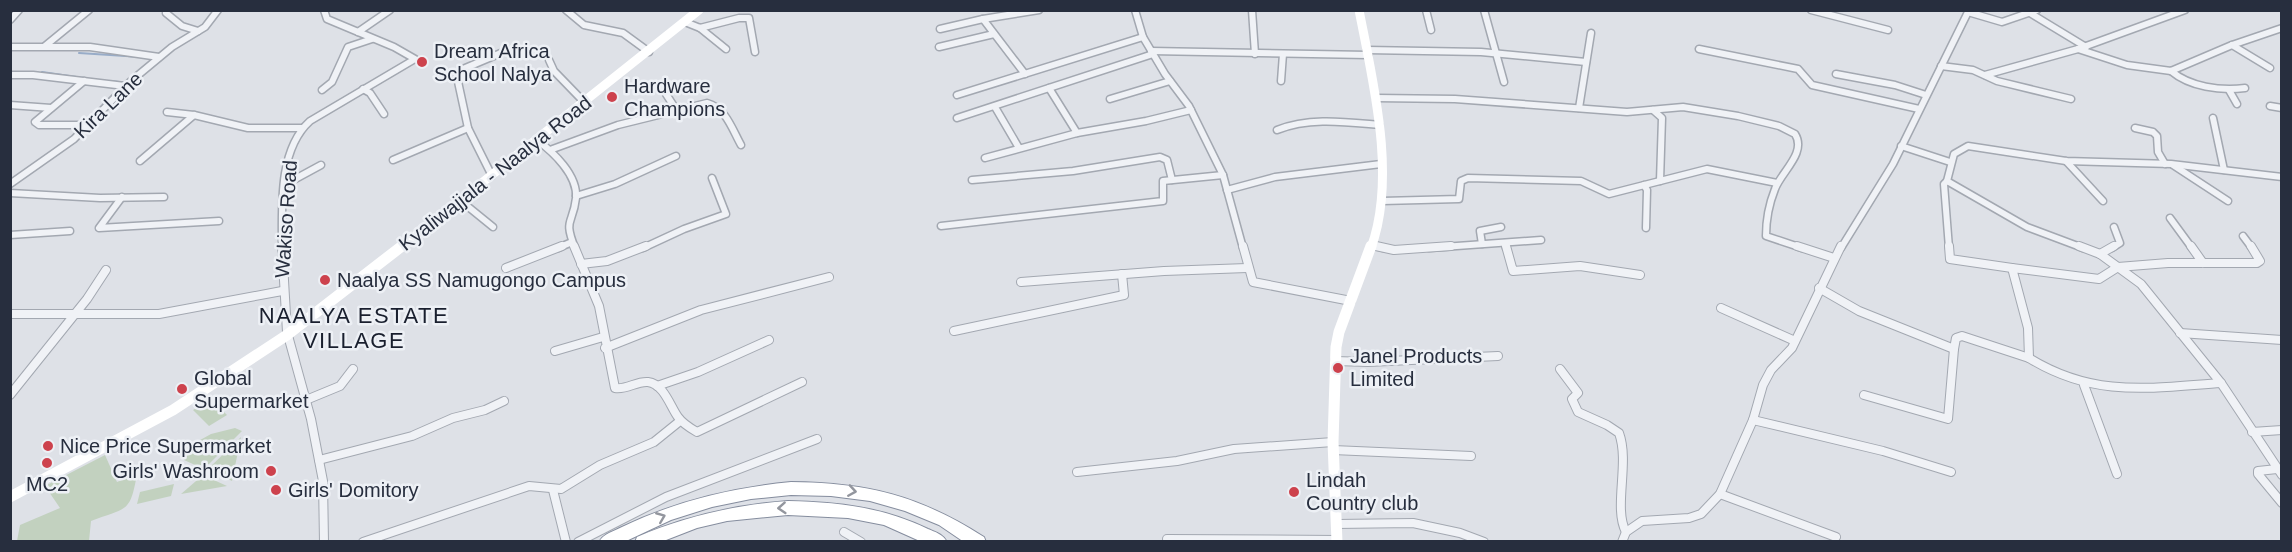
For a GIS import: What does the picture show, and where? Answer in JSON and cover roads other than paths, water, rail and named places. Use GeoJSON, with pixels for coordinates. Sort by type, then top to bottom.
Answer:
{"type":"FeatureCollection","features":[{"type":"Feature","properties":{"kind":"highway"},"geometry":{"type":"LineString","coordinates":[[607,542],[675,511],[710,501],[777,490],[809,489],[847,490],[908,505],[934,515],[978,542]]}},
{"type":"Feature","properties":{"kind":"highway"},"geometry":{"type":"LineString","coordinates":[[643,542],[679,528],[726,516],[776,508],[811,506],[878,516],[939,542]]}},
{"type":"Feature","properties":{"kind":"main road"},"geometry":{"type":"LineString","coordinates":[[1337,541],[1333,446],[1335,361],[1339,332],[1378,228],[1382,201],[1376,98],[1359,10]]}},
{"type":"Feature","properties":{"kind":"main road","name":"Kyaliwajjala - Naalya Road"},"geometry":{"type":"LineString","coordinates":[[10,497],[173,410],[287,335],[585,103],[685,22],[695,11]]}},
{"type":"Feature","properties":{"kind":"street"},"geometry":{"type":"LineString","coordinates":[[10,20],[18,10]]}},
{"type":"Feature","properties":{"kind":"street"},"geometry":{"type":"LineString","coordinates":[[45,46],[89,10]]}},
{"type":"Feature","properties":{"kind":"street","name":"Kira Lane"},"geometry":{"type":"LineString","coordinates":[[10,183],[68,144],[125,86],[159,57],[205,27],[218,10]]}},
{"type":"Feature","properties":{"kind":"street"},"geometry":{"type":"LineString","coordinates":[[358,32],[390,10]]}},
{"type":"Feature","properties":{"kind":"street"},"geometry":{"type":"LineString","coordinates":[[566,10],[584,25],[623,33],[649,52]]}},
{"type":"Feature","properties":{"kind":"street"},"geometry":{"type":"LineString","coordinates":[[940,29],[1039,10]]}},
{"type":"Feature","properties":{"kind":"street"},"geometry":{"type":"LineString","coordinates":[[1135,10],[1143,37],[1191,111],[1223,175],[1247,268],[1253,282],[1351,301]]}},
{"type":"Feature","properties":{"kind":"street"},"geometry":{"type":"LineString","coordinates":[[1252,10],[1255,54]]}},
{"type":"Feature","properties":{"kind":"street"},"geometry":{"type":"LineString","coordinates":[[1426,10],[1431,30]]}},
{"type":"Feature","properties":{"kind":"street"},"geometry":{"type":"LineString","coordinates":[[1484,10],[1504,82]]}},
{"type":"Feature","properties":{"kind":"street"},"geometry":{"type":"LineString","coordinates":[[1810,10],[1888,30]]}},
{"type":"Feature","properties":{"kind":"street"},"geometry":{"type":"LineString","coordinates":[[1622,542],[1626,532],[1642,521],[1689,518],[1701,514],[1720,494],[1753,420],[1767,378],[1792,348],[1834,258],[1893,164],[1969,11],[2002,22],[2037,10]]}},
{"type":"Feature","properties":{"kind":"street"},"geometry":{"type":"LineString","coordinates":[[2163,10],[2172,15]]}},
{"type":"Feature","properties":{"kind":"street"},"geometry":{"type":"LineString","coordinates":[[1985,75],[2078,49],[2185,10]]}},
{"type":"Feature","properties":{"kind":"street"},"geometry":{"type":"LineString","coordinates":[[167,112],[194,115],[248,128],[302,128],[415,59],[394,47],[327,19],[324,11]]}},
{"type":"Feature","properties":{"kind":"street"},"geometry":{"type":"LineString","coordinates":[[166,13],[182,26],[198,31]]}},
{"type":"Feature","properties":{"kind":"street"},"geometry":{"type":"LineString","coordinates":[[2030,13],[2086,46]]}},
{"type":"Feature","properties":{"kind":"street"},"geometry":{"type":"LineString","coordinates":[[700,28],[739,18],[749,18],[755,52]]}},
{"type":"Feature","properties":{"kind":"street"},"geometry":{"type":"LineString","coordinates":[[983,20],[1024,74]]}},
{"type":"Feature","properties":{"kind":"street"},"geometry":{"type":"LineString","coordinates":[[685,22],[700,28],[726,49]]}},
{"type":"Feature","properties":{"kind":"street"},"geometry":{"type":"LineString","coordinates":[[2078,49],[2127,65],[2171,70],[2282,28]]}},
{"type":"Feature","properties":{"kind":"street"},"geometry":{"type":"LineString","coordinates":[[1579,108],[1591,33]]}},
{"type":"Feature","properties":{"kind":"street"},"geometry":{"type":"LineString","coordinates":[[939,47],[994,34]]}},
{"type":"Feature","properties":{"kind":"street"},"geometry":{"type":"LineString","coordinates":[[957,95],[1143,37]]}},
{"type":"Feature","properties":{"kind":"street"},"geometry":{"type":"LineString","coordinates":[[322,90],[332,82],[348,47],[372,39]]}},
{"type":"Feature","properties":{"kind":"street"},"geometry":{"type":"LineString","coordinates":[[2232,45],[2270,68]]}},
{"type":"Feature","properties":{"kind":"street"},"geometry":{"type":"LineString","coordinates":[[10,54],[14,47],[45,46],[90,47],[159,57]]}},
{"type":"Feature","properties":{"kind":"street"},"geometry":{"type":"LineString","coordinates":[[1699,49],[1798,69],[1812,85],[1919,109]]}},
{"type":"Feature","properties":{"kind":"street"},"geometry":{"type":"LineString","coordinates":[[492,176],[468,128],[465,107],[457,86],[459,73],[463,69],[508,50]]}},
{"type":"Feature","properties":{"kind":"street"},"geometry":{"type":"LineString","coordinates":[[957,118],[1152,53],[1496,53],[1586,62]]}},
{"type":"Feature","properties":{"kind":"street"},"geometry":{"type":"LineString","coordinates":[[1281,81],[1283,54]]}},
{"type":"Feature","properties":{"kind":"street"},"geometry":{"type":"LineString","coordinates":[[549,60],[554,71],[585,103]]}},
{"type":"Feature","properties":{"kind":"street"},"geometry":{"type":"LineString","coordinates":[[1941,66],[1961,68],[2007,84],[2071,99]]}},
{"type":"Feature","properties":{"kind":"street"},"geometry":{"type":"LineString","coordinates":[[2171,70],[2184,82],[2229,90],[2245,88]]}},
{"type":"Feature","properties":{"kind":"street"},"geometry":{"type":"LineString","coordinates":[[1836,74],[1895,85],[1926,94]]}},
{"type":"Feature","properties":{"kind":"street"},"geometry":{"type":"LineString","coordinates":[[10,75],[33,75],[125,86]]}},
{"type":"Feature","properties":{"kind":"street"},"geometry":{"type":"LineString","coordinates":[[84,81],[35,122],[36,124],[88,125]]}},
{"type":"Feature","properties":{"kind":"street"},"geometry":{"type":"LineString","coordinates":[[1110,99],[1170,81]]}},
{"type":"Feature","properties":{"kind":"street"},"geometry":{"type":"LineString","coordinates":[[1049,88],[1077,133]]}},
{"type":"Feature","properties":{"kind":"street"},"geometry":{"type":"LineString","coordinates":[[363,89],[370,93],[384,114]]}},
{"type":"Feature","properties":{"kind":"street"},"geometry":{"type":"LineString","coordinates":[[2229,90],[2237,104]]}},
{"type":"Feature","properties":{"kind":"street"},"geometry":{"type":"LineString","coordinates":[[666,93],[677,111]]}},
{"type":"Feature","properties":{"kind":"street"},"geometry":{"type":"LineString","coordinates":[[1376,98],[1455,99],[1627,112],[1669,107],[1699,108],[1779,126],[1793,132],[1797,136],[1799,145],[1794,158],[1777,183],[1765,218],[1766,236],[1834,258]]}},
{"type":"Feature","properties":{"kind":"street"},"geometry":{"type":"LineString","coordinates":[[550,150],[618,124],[707,103],[717,105],[741,145]]}},
{"type":"Feature","properties":{"kind":"street"},"geometry":{"type":"LineString","coordinates":[[10,105],[51,108]]}},
{"type":"Feature","properties":{"kind":"street"},"geometry":{"type":"LineString","coordinates":[[2270,106],[2282,108]]}},
{"type":"Feature","properties":{"kind":"street"},"geometry":{"type":"LineString","coordinates":[[995,107],[1019,148]]}},
{"type":"Feature","properties":{"kind":"street"},"geometry":{"type":"LineString","coordinates":[[1653,110],[1662,118],[1660,181]]}},
{"type":"Feature","properties":{"kind":"street"},"geometry":{"type":"LineString","coordinates":[[985,158],[1077,133],[1191,111]]}},
{"type":"Feature","properties":{"kind":"street"},"geometry":{"type":"LineString","coordinates":[[140,160],[194,115]]}},
{"type":"Feature","properties":{"kind":"street"},"geometry":{"type":"LineString","coordinates":[[2213,118],[2224,170]]}},
{"type":"Feature","properties":{"kind":"street"},"geometry":{"type":"LineString","coordinates":[[1277,130],[1288,124],[1304,123],[1379,125]]}},
{"type":"Feature","properties":{"kind":"street","name":"Wakiso Road"},"geometry":{"type":"LineString","coordinates":[[302,128],[295,138],[288,159],[285,184],[282,291],[287,335],[306,400],[319,460],[326,519],[324,542]]}},
{"type":"Feature","properties":{"kind":"street"},"geometry":{"type":"LineString","coordinates":[[393,160],[468,128]]}},
{"type":"Feature","properties":{"kind":"street"},"geometry":{"type":"LineString","coordinates":[[2135,128],[2153,132],[2157,136],[2158,152],[2168,164],[2228,201]]}},
{"type":"Feature","properties":{"kind":"street"},"geometry":{"type":"LineString","coordinates":[[537,140],[550,150],[571,177],[576,196],[567,228],[599,306],[603,337],[615,388],[626,389],[648,382],[657,386],[680,421],[697,432],[802,382]]}},
{"type":"Feature","properties":{"kind":"street"},"geometry":{"type":"LineString","coordinates":[[1901,146],[1950,162]]}},
{"type":"Feature","properties":{"kind":"street"},"geometry":{"type":"LineString","coordinates":[[2243,236],[2259,257],[2260,261],[2257,263],[2168,263],[2118,267],[2099,279],[1950,259],[1944,184],[1947,181],[1950,162],[1955,152],[1960,147],[1968,146],[2067,161],[2168,164],[2282,177]]}},
{"type":"Feature","properties":{"kind":"street"},"geometry":{"type":"LineString","coordinates":[[576,196],[625,180],[676,156]]}},
{"type":"Feature","properties":{"kind":"street"},"geometry":{"type":"LineString","coordinates":[[972,180],[1073,171],[1160,157],[1167,160],[1172,180]]}},
{"type":"Feature","properties":{"kind":"street"},"geometry":{"type":"LineString","coordinates":[[2067,161],[2103,201]]}},
{"type":"Feature","properties":{"kind":"street"},"geometry":{"type":"LineString","coordinates":[[1227,190],[1275,177],[1381,164]]}},
{"type":"Feature","properties":{"kind":"street"},"geometry":{"type":"LineString","coordinates":[[285,184],[321,165]]}},
{"type":"Feature","properties":{"kind":"street"},"geometry":{"type":"LineString","coordinates":[[1382,201],[1459,199],[1461,181],[1468,178],[1581,181],[1609,194],[1715,169],[1777,183]]}},
{"type":"Feature","properties":{"kind":"street"},"geometry":{"type":"LineString","coordinates":[[941,226],[1163,201],[1163,182],[1223,175]]}},
{"type":"Feature","properties":{"kind":"street"},"geometry":{"type":"LineString","coordinates":[[581,264],[598,264],[620,258],[673,233],[726,214],[711,178]]}},
{"type":"Feature","properties":{"kind":"street"},"geometry":{"type":"LineString","coordinates":[[1947,181],[2027,227],[2100,254],[2141,284],[2221,383],[2279,472]]}},
{"type":"Feature","properties":{"kind":"street"},"geometry":{"type":"LineString","coordinates":[[1644,185],[1647,190],[1646,228]]}},
{"type":"Feature","properties":{"kind":"street"},"geometry":{"type":"LineString","coordinates":[[10,193],[164,197]]}},
{"type":"Feature","properties":{"kind":"street"},"geometry":{"type":"LineString","coordinates":[[122,197],[99,228],[219,221]]}},
{"type":"Feature","properties":{"kind":"street"},"geometry":{"type":"LineString","coordinates":[[461,201],[493,227]]}},
{"type":"Feature","properties":{"kind":"street"},"geometry":{"type":"LineString","coordinates":[[2170,218],[2203,263]]}},
{"type":"Feature","properties":{"kind":"street"},"geometry":{"type":"LineString","coordinates":[[1482,244],[1480,231],[1501,227]]}},
{"type":"Feature","properties":{"kind":"street"},"geometry":{"type":"LineString","coordinates":[[2100,254],[2120,243],[2114,227]]}},
{"type":"Feature","properties":{"kind":"street"},"geometry":{"type":"LineString","coordinates":[[10,235],[70,231]]}},
{"type":"Feature","properties":{"kind":"street"},"geometry":{"type":"LineString","coordinates":[[1371,245],[1394,250],[1541,240]]}},
{"type":"Feature","properties":{"kind":"street"},"geometry":{"type":"LineString","coordinates":[[506,268],[572,242]]}},
{"type":"Feature","properties":{"kind":"street"},"geometry":{"type":"LineString","coordinates":[[1505,243],[1513,271],[1580,266],[1640,275]]}},
{"type":"Feature","properties":{"kind":"street"},"geometry":{"type":"LineString","coordinates":[[1021,282],[1247,268]]}},
{"type":"Feature","properties":{"kind":"street"},"geometry":{"type":"LineString","coordinates":[[2012,268],[2028,328],[2029,358]]}},
{"type":"Feature","properties":{"kind":"street"},"geometry":{"type":"LineString","coordinates":[[10,395],[106,270]]}},
{"type":"Feature","properties":{"kind":"street"},"geometry":{"type":"LineString","coordinates":[[954,331],[1124,295],[1122,274]]}},
{"type":"Feature","properties":{"kind":"street"},"geometry":{"type":"LineString","coordinates":[[606,348],[701,310],[829,277]]}},
{"type":"Feature","properties":{"kind":"street"},"geometry":{"type":"LineString","coordinates":[[1819,288],[1868,315],[1954,349]]}},
{"type":"Feature","properties":{"kind":"street"},"geometry":{"type":"LineString","coordinates":[[10,314],[176,313],[282,291]]}},
{"type":"Feature","properties":{"kind":"street"},"geometry":{"type":"LineString","coordinates":[[1721,308],[1795,340]]}},
{"type":"Feature","properties":{"kind":"street"},"geometry":{"type":"LineString","coordinates":[[2180,333],[2282,340]]}},
{"type":"Feature","properties":{"kind":"street"},"geometry":{"type":"LineString","coordinates":[[1864,395],[1948,419],[1954,349],[1956,338],[1962,336],[2029,358],[2058,377],[2084,385],[2155,388],[2221,383]]}},
{"type":"Feature","properties":{"kind":"street"},"geometry":{"type":"LineString","coordinates":[[555,351],[603,337]]}},
{"type":"Feature","properties":{"kind":"street"},"geometry":{"type":"LineString","coordinates":[[657,386],[698,372],[769,340]]}},
{"type":"Feature","properties":{"kind":"street"},"geometry":{"type":"LineString","coordinates":[[1335,361],[1368,362],[1497,356]]}},
{"type":"Feature","properties":{"kind":"street"},"geometry":{"type":"LineString","coordinates":[[306,400],[340,386],[353,369]]}},
{"type":"Feature","properties":{"kind":"street"},"geometry":{"type":"LineString","coordinates":[[1560,369],[1578,393],[1572,399],[1572,405],[1577,411],[1614,429],[1619,434],[1623,456],[1621,523],[1626,532]]}},
{"type":"Feature","properties":{"kind":"street"},"geometry":{"type":"LineString","coordinates":[[2084,385],[2117,474]]}},
{"type":"Feature","properties":{"kind":"street"},"geometry":{"type":"LineString","coordinates":[[319,460],[412,436],[453,418],[485,410],[504,401]]}},
{"type":"Feature","properties":{"kind":"street"},"geometry":{"type":"LineString","coordinates":[[1753,420],[1873,449],[1952,472]]}},
{"type":"Feature","properties":{"kind":"street"},"geometry":{"type":"LineString","coordinates":[[363,542],[530,486],[561,489],[600,465],[654,442],[680,421]]}},
{"type":"Feature","properties":{"kind":"street"},"geometry":{"type":"LineString","coordinates":[[2252,432],[2282,430]]}},
{"type":"Feature","properties":{"kind":"street"},"geometry":{"type":"LineString","coordinates":[[578,542],[666,497],[817,439]]}},
{"type":"Feature","properties":{"kind":"street"},"geometry":{"type":"LineString","coordinates":[[1077,472],[1178,461],[1234,449],[1333,446],[1471,456]]}},
{"type":"Feature","properties":{"kind":"street"},"geometry":{"type":"LineString","coordinates":[[2279,472],[2258,471],[2258,474],[2282,503]]}},
{"type":"Feature","properties":{"kind":"street"},"geometry":{"type":"LineString","coordinates":[[553,490],[566,542]]}},
{"type":"Feature","properties":{"kind":"street"},"geometry":{"type":"LineString","coordinates":[[1720,494],[1836,537]]}},
{"type":"Feature","properties":{"kind":"street"},"geometry":{"type":"LineString","coordinates":[[1336,524],[1413,523],[1460,533],[1484,542]]}},
{"type":"Feature","properties":{"kind":"street"},"geometry":{"type":"LineString","coordinates":[[844,532],[861,542]]}},
{"type":"Feature","properties":{"kind":"street"},"geometry":{"type":"LineString","coordinates":[[1167,539],[1337,541]]}},
{"type":"Feature","properties":{"kind":"waterway"},"geometry":{"type":"LineString","coordinates":[[79,53],[141,57]]}},
{"type":"Feature","properties":{"kind":"waterway"},"geometry":{"type":"LineString","coordinates":[[42,72],[83,78]]}},
{"type":"Feature","properties":{"kind":"waterway"},"geometry":{"type":"LineString","coordinates":[[110,81],[128,83]]}},
{"type":"Feature","properties":{"kind":"waterway"},"geometry":{"type":"LineString","coordinates":[[73,94],[85,84]]}},
{"type":"Feature","properties":{"kind":"place","name":"Dream Africa School Nalya"},"geometry":{"type":"Point","coordinates":[422,62]}},
{"type":"Feature","properties":{"kind":"place","name":"Hardware Champions"},"geometry":{"type":"Point","coordinates":[612,97]}},
{"type":"Feature","properties":{"kind":"place","name":"Naalya SS Namugongo Campus"},"geometry":{"type":"Point","coordinates":[325,280]}},
{"type":"Feature","properties":{"kind":"place","name":"Janel Products Limited"},"geometry":{"type":"Point","coordinates":[1338,368]}},
{"type":"Feature","properties":{"kind":"place","name":"Global Supermarket"},"geometry":{"type":"Point","coordinates":[182,389]}},
{"type":"Feature","properties":{"kind":"place","name":"Nice Price Supermarket"},"geometry":{"type":"Point","coordinates":[48,446]}},
{"type":"Feature","properties":{"kind":"place","name":"MC2"},"geometry":{"type":"Point","coordinates":[47,463]}},
{"type":"Feature","properties":{"kind":"place","name":"Girls' Washroom"},"geometry":{"type":"Point","coordinates":[271,471]}},
{"type":"Feature","properties":{"kind":"place","name":"Girls' Domitory"},"geometry":{"type":"Point","coordinates":[276,490]}},
{"type":"Feature","properties":{"kind":"place","name":"Lindah Country club"},"geometry":{"type":"Point","coordinates":[1294,492]}},
{"type":"Feature","properties":{"kind":"district","name":"NAALYA ESTATE VILLAGE"},"geometry":{"type":"Point","coordinates":[354,328]}}]}
